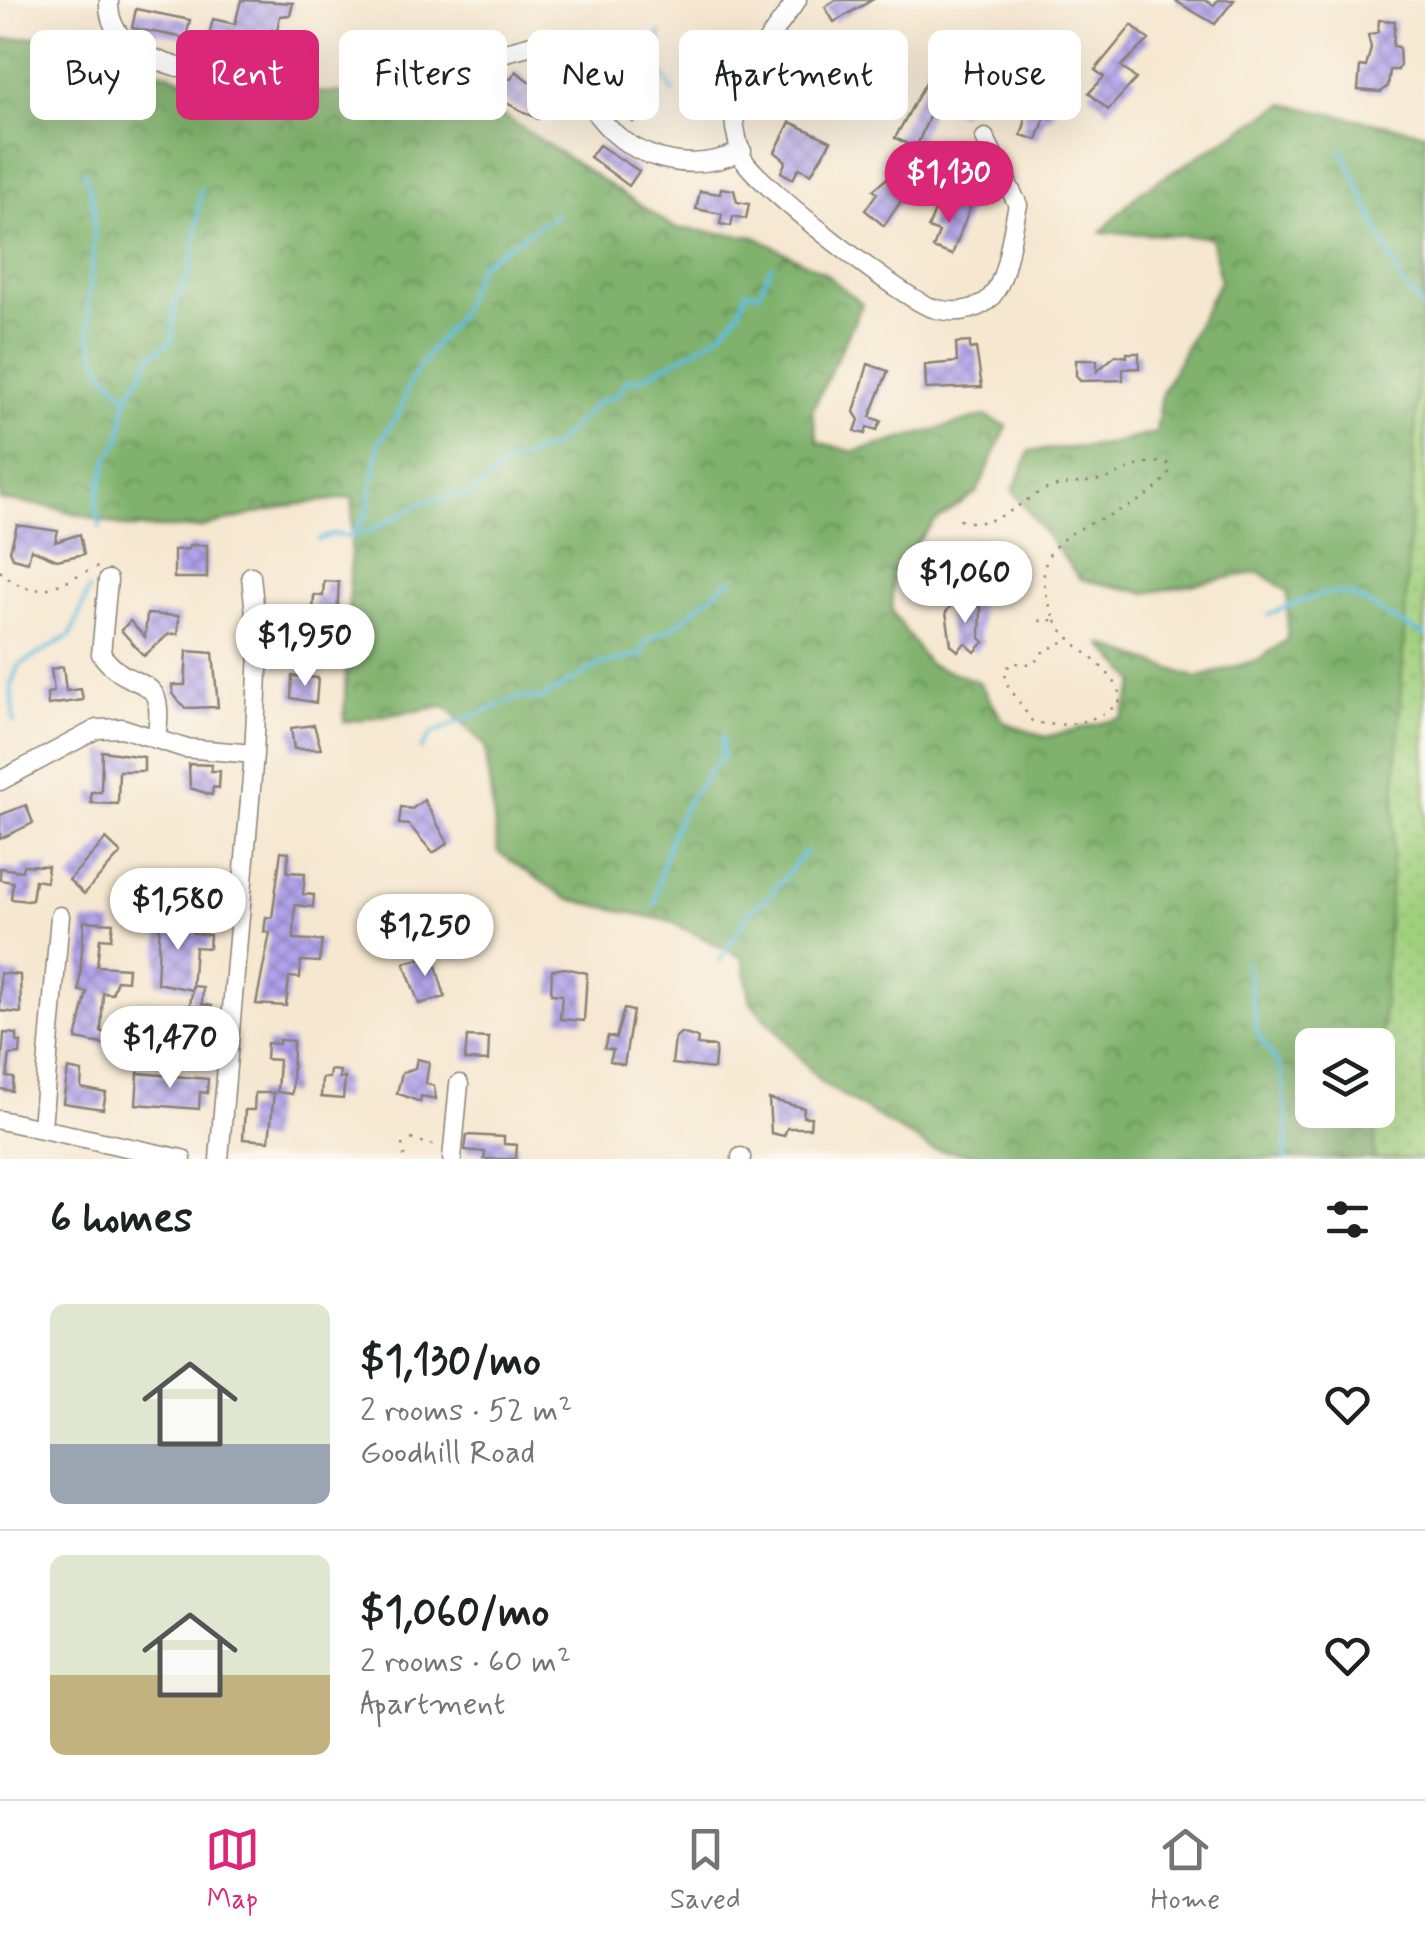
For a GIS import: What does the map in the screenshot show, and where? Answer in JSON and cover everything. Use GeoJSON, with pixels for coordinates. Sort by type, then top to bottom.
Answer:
{"type":"FeatureCollection","features":[{"type":"Feature","properties":{"kind":"street"},"geometry":{"type":"LineString","coordinates":[[109,0],[112,21],[124,42],[176,66]]}},
{"type":"Feature","properties":{"kind":"street"},"geometry":{"type":"LineString","coordinates":[[797,0],[739,94],[735,126],[742,157],[766,182],[876,274],[931,308],[960,312],[988,302],[1006,270],[1007,244],[1018,205],[985,138]]}},
{"type":"Feature","properties":{"kind":"street"},"geometry":{"type":"LineString","coordinates":[[507,52],[536,44],[562,58],[574,69],[591,106],[640,152],[700,165],[742,151]]}},
{"type":"Feature","properties":{"kind":"street"},"geometry":{"type":"LineString","coordinates":[[105,572],[101,654],[118,672],[156,694],[161,702],[156,739]]}},
{"type":"Feature","properties":{"kind":"street"},"geometry":{"type":"LineString","coordinates":[[219,1159],[254,754],[258,652],[251,576]]}},
{"type":"Feature","properties":{"kind":"street"},"geometry":{"type":"LineString","coordinates":[[0,781],[97,730],[122,728],[184,748],[254,754]]}},
{"type":"Feature","properties":{"kind":"street"},"geometry":{"type":"LineString","coordinates":[[42,1127],[60,916]]}},
{"type":"Feature","properties":{"kind":"street"},"geometry":{"type":"LineString","coordinates":[[452,1159],[458,1084]]}},
{"type":"Feature","properties":{"kind":"street"},"geometry":{"type":"LineString","coordinates":[[0,1120],[182,1159]]}},
{"type":"Feature","properties":{"kind":"path"},"geometry":{"type":"LineString","coordinates":[[959,520],[970,523],[1004,518],[1038,494],[1059,486],[1106,478],[1151,460],[1168,463],[1171,469],[1164,482],[1112,516],[1073,529],[1058,540],[1043,574],[1066,640],[1094,660],[1120,691],[1121,700],[1089,718],[1052,725],[1032,721],[1005,681],[1006,669],[1012,664],[1034,664],[1040,653],[1066,640]]}},
{"type":"Feature","properties":{"kind":"path"},"geometry":{"type":"LineString","coordinates":[[0,572],[27,590],[47,591],[105,572]]}},
{"type":"Feature","properties":{"kind":"path"},"geometry":{"type":"LineString","coordinates":[[1036,620],[1056,620]]}},
{"type":"Feature","properties":{"kind":"path"},"geometry":{"type":"LineString","coordinates":[[411,1139],[436,1146]]}},
{"type":"Feature","properties":{"kind":"path"},"geometry":{"type":"LineString","coordinates":[[402,1144],[406,1159]]}},
{"type":"Feature","properties":{"kind":"green space"},"geometry":{"type":"Polygon","coordinates":[[[30,37],[30,120],[156,120],[156,70],[176,77],[176,120],[319,120],[319,92],[339,93],[339,120],[507,118],[675,228],[755,237],[823,272],[862,304],[812,411],[818,442],[854,452],[985,416],[1007,426],[977,492],[934,522],[892,573],[892,611],[928,664],[979,682],[1004,722],[1045,737],[1122,718],[1136,682],[1101,644],[1197,678],[1260,659],[1287,639],[1288,592],[1260,572],[1146,593],[1080,579],[1013,491],[1030,451],[1100,446],[1156,433],[1162,393],[1220,280],[1211,237],[1101,232],[1140,192],[1284,104],[1425,133],[1425,1159],[1007,1159],[931,1149],[822,1083],[751,1002],[743,958],[669,921],[568,899],[498,852],[485,746],[446,706],[344,722],[353,497],[286,506],[200,528],[129,528],[51,507],[0,500],[0,40],[30,37]]]}},
{"type":"Feature","properties":{"kind":"green space"},"geometry":{"type":"Polygon","coordinates":[[[1425,255],[1425,1159],[1373,1159],[1376,1128],[1395,1128],[1395,1028],[1383,1028],[1425,255]]]}},
{"type":"Feature","properties":{"kind":"building"},"geometry":{"type":"Polygon","coordinates":[[[241,0],[293,3],[290,15],[280,16],[277,30],[210,30],[213,19],[235,24],[241,0]]]}},
{"type":"Feature","properties":{"kind":"building"},"geometry":{"type":"Polygon","coordinates":[[[836,0],[872,0],[834,22],[825,7],[836,0]]]}},
{"type":"Feature","properties":{"kind":"building"},"geometry":{"type":"Polygon","coordinates":[[[1174,0],[1204,0],[1214,5],[1218,0],[1234,0],[1215,24],[1174,0]]]}},
{"type":"Feature","properties":{"kind":"building"},"geometry":{"type":"Polygon","coordinates":[[[136,9],[190,20],[188,30],[176,30],[176,36],[132,28],[136,9]]]}},
{"type":"Feature","properties":{"kind":"building"},"geometry":{"type":"Polygon","coordinates":[[[1379,20],[1395,21],[1393,46],[1399,47],[1400,65],[1398,70],[1390,70],[1388,86],[1381,92],[1358,90],[1360,66],[1366,67],[1371,48],[1368,35],[1378,32],[1379,20]]]}},
{"type":"Feature","properties":{"kind":"building"},"geometry":{"type":"Polygon","coordinates":[[[1132,25],[1149,40],[1121,66],[1136,79],[1108,110],[1089,93],[1104,77],[1095,70],[1132,25]]]}},
{"type":"Feature","properties":{"kind":"building"},"geometry":{"type":"Polygon","coordinates":[[[516,71],[527,80],[527,113],[507,103],[507,79],[516,71]]]}},
{"type":"Feature","properties":{"kind":"building"},"geometry":{"type":"Polygon","coordinates":[[[928,78],[928,119],[916,148],[895,138],[928,78]]]}},
{"type":"Feature","properties":{"kind":"building"},"geometry":{"type":"Polygon","coordinates":[[[1024,120],[1044,120],[1037,140],[1021,135],[1024,120]]]}},
{"type":"Feature","properties":{"kind":"building"},"geometry":{"type":"Polygon","coordinates":[[[790,122],[831,141],[811,174],[799,168],[793,179],[781,172],[786,161],[775,152],[790,122]]]}},
{"type":"Feature","properties":{"kind":"building"},"geometry":{"type":"Polygon","coordinates":[[[599,145],[639,171],[629,186],[590,157],[599,145]]]}},
{"type":"Feature","properties":{"kind":"building"},"geometry":{"type":"Polygon","coordinates":[[[905,163],[919,175],[884,226],[865,210],[877,193],[873,190],[905,163]]]}},
{"type":"Feature","properties":{"kind":"building"},"geometry":{"type":"Polygon","coordinates":[[[721,188],[734,190],[737,202],[749,204],[746,219],[733,216],[731,226],[720,224],[722,214],[696,209],[700,191],[720,194],[721,188]]]}},
{"type":"Feature","properties":{"kind":"building"},"geometry":{"type":"Polygon","coordinates":[[[949,200],[971,205],[952,255],[933,248],[939,232],[928,228],[935,210],[944,213],[949,200]]]}},
{"type":"Feature","properties":{"kind":"building"},"geometry":{"type":"Polygon","coordinates":[[[970,342],[970,349],[976,348],[982,387],[926,389],[925,365],[957,362],[956,343],[970,342]]]}},
{"type":"Feature","properties":{"kind":"building"},"geometry":{"type":"Polygon","coordinates":[[[1127,353],[1139,353],[1139,368],[1123,369],[1123,380],[1080,381],[1076,375],[1076,360],[1097,360],[1097,371],[1116,355],[1127,357],[1127,353]]]}},
{"type":"Feature","properties":{"kind":"building"},"geometry":{"type":"Polygon","coordinates":[[[868,364],[888,371],[870,417],[881,421],[877,430],[867,427],[865,434],[855,431],[859,420],[854,412],[868,364]]]}},
{"type":"Feature","properties":{"kind":"building"},"geometry":{"type":"Polygon","coordinates":[[[17,525],[58,531],[55,542],[80,534],[84,554],[57,560],[31,549],[28,562],[13,558],[10,551],[17,525]]]}},
{"type":"Feature","properties":{"kind":"building"},"geometry":{"type":"Polygon","coordinates":[[[189,545],[207,545],[207,578],[174,578],[174,550],[189,549],[189,545]]]}},
{"type":"Feature","properties":{"kind":"building"},"geometry":{"type":"Polygon","coordinates":[[[324,581],[339,582],[336,631],[332,634],[312,633],[314,595],[323,596],[324,581]]]}},
{"type":"Feature","properties":{"kind":"building"},"geometry":{"type":"Polygon","coordinates":[[[971,600],[981,608],[980,638],[984,642],[975,652],[965,643],[958,651],[951,645],[946,612],[954,603],[962,610],[971,600]]]}},
{"type":"Feature","properties":{"kind":"building"},"geometry":{"type":"Polygon","coordinates":[[[147,614],[179,616],[178,634],[169,634],[144,656],[121,630],[130,621],[145,637],[147,614]]]}},
{"type":"Feature","properties":{"kind":"building"},"geometry":{"type":"Polygon","coordinates":[[[187,651],[213,653],[218,707],[185,708],[173,694],[172,685],[185,685],[187,651]]]}},
{"type":"Feature","properties":{"kind":"building"},"geometry":{"type":"Polygon","coordinates":[[[63,667],[66,691],[81,689],[83,700],[48,705],[47,693],[54,692],[51,669],[63,667]]]}},
{"type":"Feature","properties":{"kind":"building"},"geometry":{"type":"Polygon","coordinates":[[[292,676],[318,678],[316,703],[291,698],[292,676]]]}},
{"type":"Feature","properties":{"kind":"building"},"geometry":{"type":"Polygon","coordinates":[[[314,725],[321,749],[294,749],[291,728],[314,725]]]}},
{"type":"Feature","properties":{"kind":"building"},"geometry":{"type":"Polygon","coordinates":[[[102,751],[144,757],[144,771],[119,771],[118,804],[91,803],[91,792],[101,792],[102,751]]]}},
{"type":"Feature","properties":{"kind":"building"},"geometry":{"type":"Polygon","coordinates":[[[189,764],[212,765],[211,771],[220,771],[219,788],[213,787],[212,795],[190,788],[189,764]]]}},
{"type":"Feature","properties":{"kind":"building"},"geometry":{"type":"Polygon","coordinates":[[[424,800],[448,843],[433,853],[409,825],[399,824],[401,807],[412,809],[424,800]]]}},
{"type":"Feature","properties":{"kind":"building"},"geometry":{"type":"Polygon","coordinates":[[[26,805],[33,823],[0,839],[0,815],[26,805]]]}},
{"type":"Feature","properties":{"kind":"building"},"geometry":{"type":"Polygon","coordinates":[[[106,839],[121,853],[84,894],[69,880],[106,839]]]}},
{"type":"Feature","properties":{"kind":"building"},"geometry":{"type":"Polygon","coordinates":[[[281,851],[289,852],[287,872],[305,873],[303,894],[314,895],[313,907],[295,905],[294,939],[322,941],[319,962],[301,961],[300,978],[289,977],[286,1006],[256,1004],[270,933],[264,932],[266,917],[272,918],[281,851]]]}},
{"type":"Feature","properties":{"kind":"building"},"geometry":{"type":"Polygon","coordinates":[[[23,865],[48,866],[46,882],[35,880],[32,900],[28,901],[11,899],[13,882],[0,880],[0,868],[22,871],[23,865]]]}},
{"type":"Feature","properties":{"kind":"building"},"geometry":{"type":"Polygon","coordinates":[[[160,919],[183,921],[183,925],[193,926],[192,933],[210,935],[209,948],[195,947],[192,990],[157,983],[160,919]]]}},
{"type":"Feature","properties":{"kind":"building"},"geometry":{"type":"Polygon","coordinates":[[[84,921],[113,923],[111,939],[100,938],[97,966],[128,968],[127,981],[117,980],[112,994],[103,993],[101,1032],[108,1033],[107,1045],[76,1039],[87,992],[79,991],[84,921]]]}},
{"type":"Feature","properties":{"kind":"building"},"geometry":{"type":"Polygon","coordinates":[[[433,955],[445,997],[419,1004],[404,963],[433,955]]]}},
{"type":"Feature","properties":{"kind":"building"},"geometry":{"type":"Polygon","coordinates":[[[565,968],[587,973],[584,1021],[560,1019],[562,995],[551,994],[552,970],[565,968]]]}},
{"type":"Feature","properties":{"kind":"building"},"geometry":{"type":"Polygon","coordinates":[[[0,973],[20,975],[21,1013],[0,1011],[0,973]]]}},
{"type":"Feature","properties":{"kind":"building"},"geometry":{"type":"Polygon","coordinates":[[[193,986],[203,987],[202,1004],[212,1006],[205,1037],[178,1032],[180,1017],[188,1018],[193,986]]]}},
{"type":"Feature","properties":{"kind":"building"},"geometry":{"type":"Polygon","coordinates":[[[624,1009],[633,1011],[624,1065],[610,1061],[613,1050],[604,1048],[608,1036],[616,1038],[624,1009]]]}},
{"type":"Feature","properties":{"kind":"building"},"geometry":{"type":"Polygon","coordinates":[[[4,1033],[17,1034],[17,1042],[21,1042],[20,1054],[10,1055],[7,1077],[14,1078],[12,1091],[0,1089],[4,1033]]]}},
{"type":"Feature","properties":{"kind":"building"},"geometry":{"type":"Polygon","coordinates":[[[681,1033],[698,1038],[697,1045],[716,1047],[714,1069],[672,1064],[675,1038],[681,1033]]]}},
{"type":"Feature","properties":{"kind":"building"},"geometry":{"type":"Polygon","coordinates":[[[467,1037],[489,1038],[488,1061],[465,1060],[467,1037]]]}},
{"type":"Feature","properties":{"kind":"building"},"geometry":{"type":"Polygon","coordinates":[[[279,1040],[293,1041],[292,1094],[277,1092],[279,1060],[266,1059],[267,1043],[279,1044],[279,1040]]]}},
{"type":"Feature","properties":{"kind":"building"},"geometry":{"type":"Polygon","coordinates":[[[417,1059],[429,1062],[426,1083],[434,1086],[436,1099],[421,1096],[420,1102],[397,1093],[402,1073],[415,1068],[417,1059]]]}},
{"type":"Feature","properties":{"kind":"building"},"geometry":{"type":"Polygon","coordinates":[[[68,1069],[82,1072],[81,1088],[106,1093],[103,1109],[63,1103],[68,1069]]]}},
{"type":"Feature","properties":{"kind":"building"},"geometry":{"type":"Polygon","coordinates":[[[330,1070],[340,1071],[339,1078],[345,1078],[343,1099],[321,1097],[322,1078],[329,1078],[330,1070]]]}},
{"type":"Feature","properties":{"kind":"building"},"geometry":{"type":"Polygon","coordinates":[[[138,1073],[208,1079],[207,1093],[200,1092],[199,1109],[136,1104],[138,1073]]]}},
{"type":"Feature","properties":{"kind":"building"},"geometry":{"type":"Polygon","coordinates":[[[255,1093],[274,1093],[269,1141],[243,1139],[245,1110],[254,1110],[255,1093]]]}},
{"type":"Feature","properties":{"kind":"building"},"geometry":{"type":"Polygon","coordinates":[[[769,1099],[804,1108],[803,1117],[811,1117],[810,1128],[787,1128],[784,1136],[771,1133],[769,1099]]]}},
{"type":"Feature","properties":{"kind":"building"},"geometry":{"type":"Polygon","coordinates":[[[467,1135],[504,1137],[504,1144],[517,1145],[516,1159],[484,1159],[485,1152],[465,1150],[467,1135]]]}},
{"type":"Feature","properties":{"kind":"waterway"},"geometry":{"type":"LineString","coordinates":[[660,33],[660,69],[674,93]]}},
{"type":"Feature","properties":{"kind":"waterway"},"geometry":{"type":"LineString","coordinates":[[1342,149],[1404,286],[1425,310]]}},
{"type":"Feature","properties":{"kind":"waterway"},"geometry":{"type":"LineString","coordinates":[[84,172],[94,230],[89,288],[93,345],[104,371],[127,396]]}},
{"type":"Feature","properties":{"kind":"waterway"},"geometry":{"type":"LineString","coordinates":[[100,527],[96,501],[109,456],[121,439],[125,404],[151,356],[172,340],[175,303],[192,266],[201,188]]}},
{"type":"Feature","properties":{"kind":"waterway"},"geometry":{"type":"LineString","coordinates":[[351,536],[367,514],[379,442],[399,414],[410,382],[458,316],[479,264],[557,214]]}},
{"type":"Feature","properties":{"kind":"waterway"},"geometry":{"type":"LineString","coordinates":[[318,540],[333,534],[351,537],[374,529],[427,500],[470,495],[510,462],[553,447],[598,402],[618,395],[627,379],[639,380],[719,334],[741,308],[746,291],[759,293],[771,266]]}},
{"type":"Feature","properties":{"kind":"waterway"},"geometry":{"type":"LineString","coordinates":[[421,749],[432,733],[519,697],[541,699],[599,665],[642,655],[646,641],[672,628],[731,579]]}},
{"type":"Feature","properties":{"kind":"waterway"},"geometry":{"type":"LineString","coordinates":[[14,723],[11,685],[18,666],[71,635],[89,589]]}},
{"type":"Feature","properties":{"kind":"waterway"},"geometry":{"type":"LineString","coordinates":[[1269,615],[1299,602],[1339,593],[1353,596],[1425,635]]}},
{"type":"Feature","properties":{"kind":"waterway"},"geometry":{"type":"LineString","coordinates":[[655,905],[675,826],[695,791],[722,758],[722,737]]}},
{"type":"Feature","properties":{"kind":"waterway"},"geometry":{"type":"LineString","coordinates":[[719,962],[749,912],[771,894],[806,851]]}},
{"type":"Feature","properties":{"kind":"waterway"},"geometry":{"type":"LineString","coordinates":[[1246,962],[1257,1032],[1280,1068],[1288,1124],[1285,1159]]}}]}
